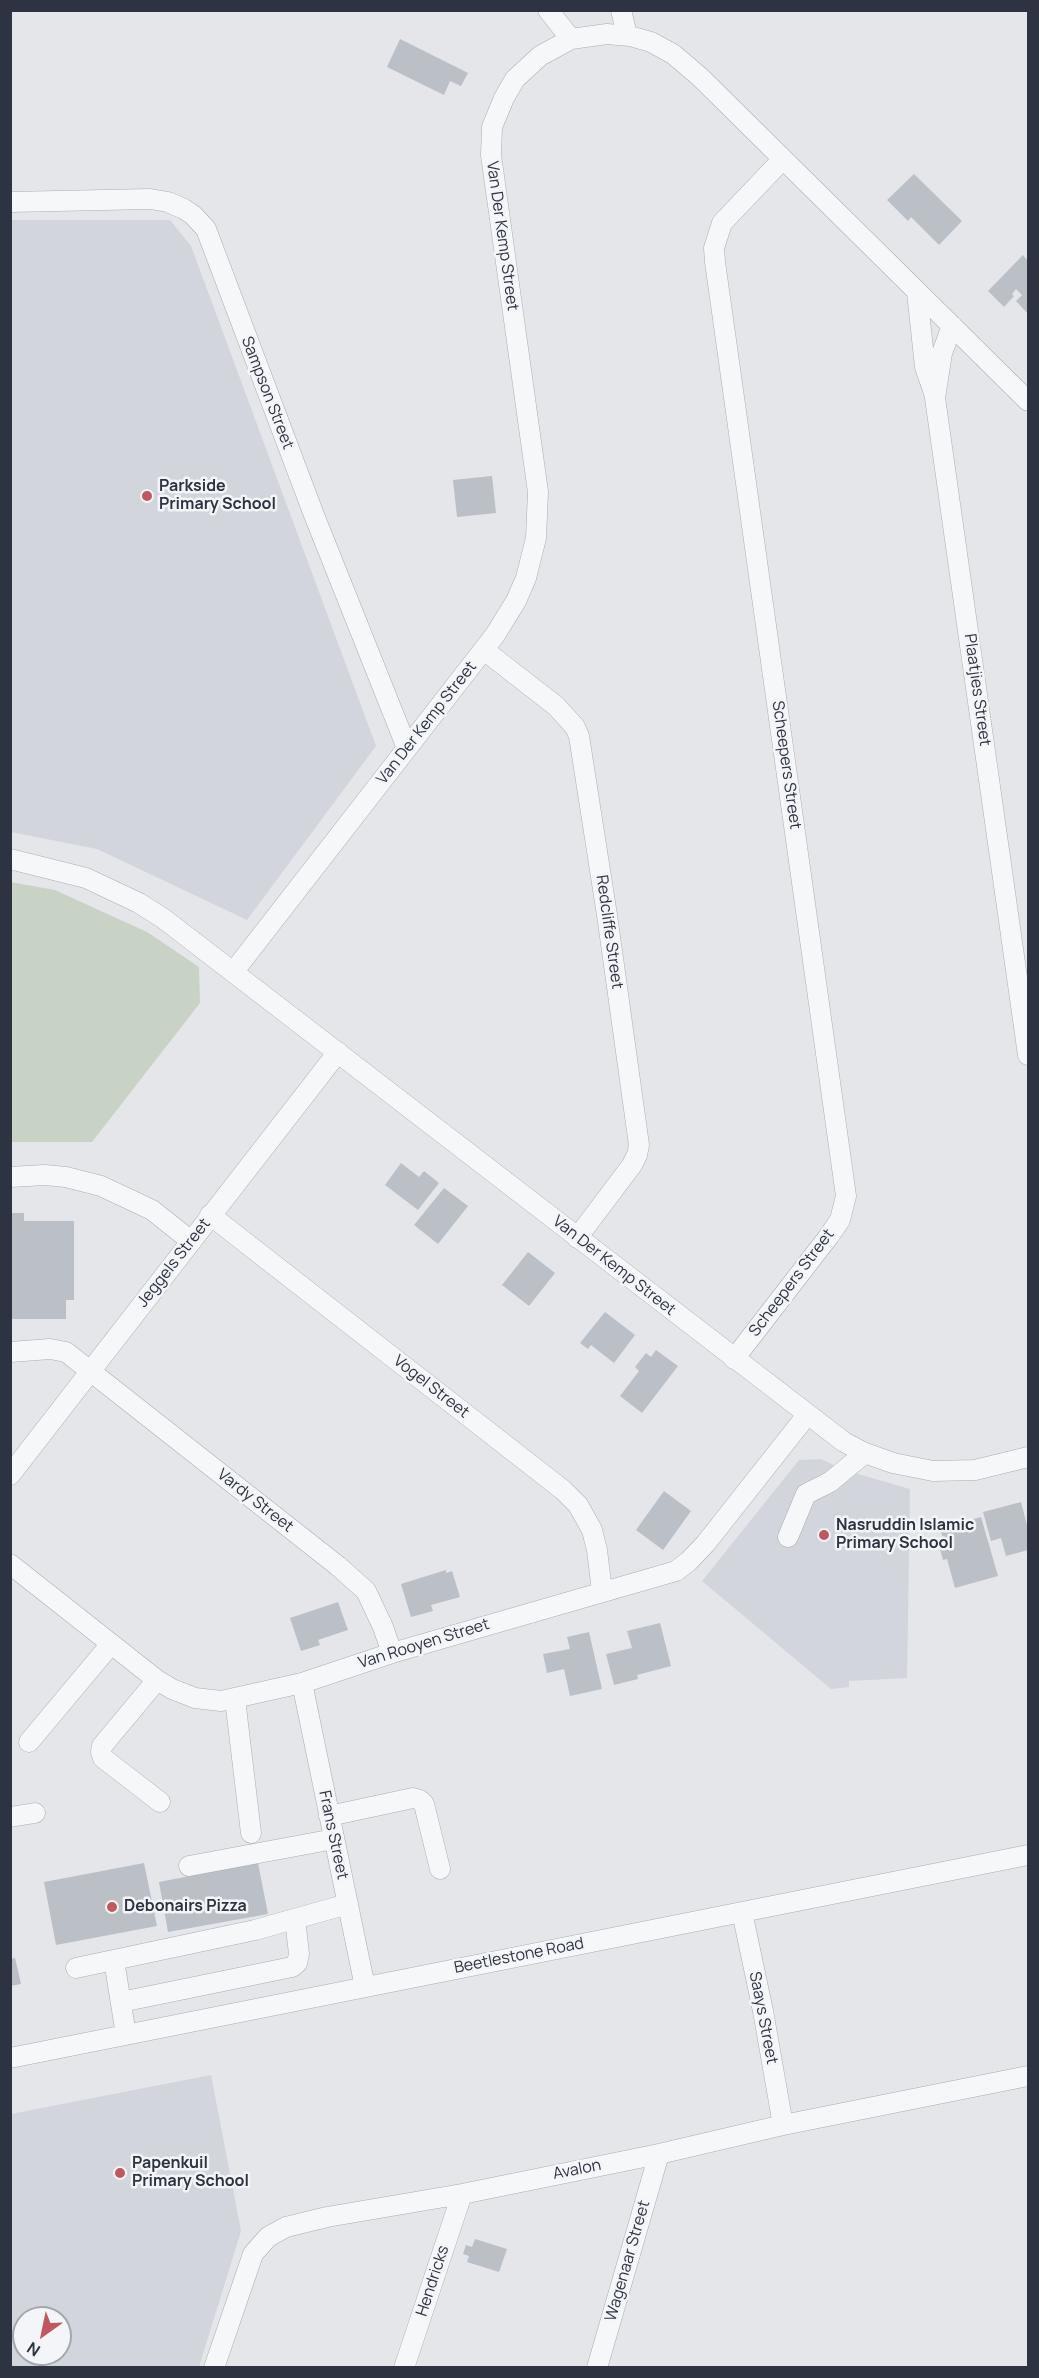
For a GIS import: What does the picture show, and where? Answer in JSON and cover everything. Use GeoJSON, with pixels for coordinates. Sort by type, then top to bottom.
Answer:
{"type":"FeatureCollection","features":[{"type":"Feature","properties":{"kind":"street"},"geometry":{"type":"LineString","coordinates":[[548,10],[571,39]]}},
{"type":"Feature","properties":{"kind":"street"},"geometry":{"type":"LineString","coordinates":[[621,10],[627,35]]}},
{"type":"Feature","properties":{"kind":"street","name":"Van Der Kemp Street"},"geometry":{"type":"LineString","coordinates":[[234,971],[484,650],[506,620],[526,578],[535,545],[538,506],[492,172],[492,127],[515,79],[540,56],[571,39],[591,35],[627,35],[651,42],[673,54],[700,77],[1029,401]]}},
{"type":"Feature","properties":{"kind":"street","name":"Scheepers Street"},"geometry":{"type":"LineString","coordinates":[[734,1359],[840,1220],[846,1196],[714,248],[722,223],[782,160]]}},
{"type":"Feature","properties":{"kind":"street","name":"Sampson Street"},"geometry":{"type":"LineString","coordinates":[[10,202],[150,199],[168,202],[184,209],[206,229],[314,515],[407,748]]}},
{"type":"Feature","properties":{"kind":"street"},"geometry":{"type":"LineString","coordinates":[[917,292],[925,367],[935,395]]}},
{"type":"Feature","properties":{"kind":"street","name":"Plaatjies Street"},"geometry":{"type":"LineString","coordinates":[[952,326],[942,353],[935,395],[1029,1055]]}},
{"type":"Feature","properties":{"kind":"street","name":"Redcliffe Street"},"geometry":{"type":"LineString","coordinates":[[484,650],[527,682],[567,717],[579,736],[583,759],[639,1145],[632,1165],[577,1238]]}},
{"type":"Feature","properties":{"kind":"street","name":"Van Der Kemp Street"},"geometry":{"type":"LineString","coordinates":[[10,859],[64,871],[122,895],[164,919],[844,1442],[865,1453],[893,1463],[933,1471],[975,1470],[1029,1457]]}},
{"type":"Feature","properties":{"kind":"street","name":"Jeggels Street"},"geometry":{"type":"LineString","coordinates":[[10,1475],[338,1052]]}},
{"type":"Feature","properties":{"kind":"street"},"geometry":{"type":"LineString","coordinates":[[10,1177],[45,1175],[66,1177],[101,1186],[152,1210],[191,1241]]}},
{"type":"Feature","properties":{"kind":"street","name":"Vogel Street"},"geometry":{"type":"LineString","coordinates":[[210,1215],[563,1490],[578,1505],[592,1530],[602,1591]]}},
{"type":"Feature","properties":{"kind":"street","name":"Vardy Street"},"geometry":{"type":"LineString","coordinates":[[10,1352],[59,1349],[66,1352],[354,1579],[366,1591],[392,1653]]}},
{"type":"Feature","properties":{"kind":"street","name":"Van Rooyen Street"},"geometry":{"type":"LineString","coordinates":[[10,1564],[157,1680],[172,1689],[195,1698],[221,1701],[235,1699],[302,1683],[392,1653],[676,1571],[706,1543],[807,1415]]}},
{"type":"Feature","properties":{"kind":"street"},"geometry":{"type":"LineString","coordinates":[[788,1537],[806,1494],[830,1482],[865,1453]]}},
{"type":"Feature","properties":{"kind":"street"},"geometry":{"type":"LineString","coordinates":[[29,1742],[111,1644]]}},
{"type":"Feature","properties":{"kind":"street"},"geometry":{"type":"LineString","coordinates":[[157,1680],[102,1746],[101,1752],[103,1758],[160,1802]]}},
{"type":"Feature","properties":{"kind":"street","name":"Frans Street"},"geometry":{"type":"LineString","coordinates":[[302,1683],[366,1987]]}},
{"type":"Feature","properties":{"kind":"street"},"geometry":{"type":"LineString","coordinates":[[235,1699],[251,1833]]}},
{"type":"Feature","properties":{"kind":"street"},"geometry":{"type":"LineString","coordinates":[[329,1816],[413,1798],[420,1800],[424,1804],[440,1869]]}},
{"type":"Feature","properties":{"kind":"street"},"geometry":{"type":"LineString","coordinates":[[10,1817],[35,1813]]}},
{"type":"Feature","properties":{"kind":"street"},"geometry":{"type":"LineString","coordinates":[[189,1866],[334,1839]]}},
{"type":"Feature","properties":{"kind":"street","name":"Beetlestone Road"},"geometry":{"type":"LineString","coordinates":[[10,2058],[1029,1855]]}},
{"type":"Feature","properties":{"kind":"street"},"geometry":{"type":"LineString","coordinates":[[76,1968],[255,1930],[348,1904]]}},
{"type":"Feature","properties":{"kind":"street","name":"Saays Street"},"geometry":{"type":"LineString","coordinates":[[742,1912],[763,2011],[783,2125]]}},
{"type":"Feature","properties":{"kind":"street"},"geometry":{"type":"LineString","coordinates":[[121,2002],[292,1967],[297,1962],[299,1954],[295,1919]]}},
{"type":"Feature","properties":{"kind":"street"},"geometry":{"type":"LineString","coordinates":[[114,1960],[126,2035]]}},
{"type":"Feature","properties":{"kind":"street","name":"Avalon"},"geometry":{"type":"LineString","coordinates":[[214,2367],[248,2265],[260,2245],[276,2231],[297,2223],[462,2194],[659,2154],[783,2125],[1029,2076]]}},
{"type":"Feature","properties":{"kind":"street","name":"Wagenaar Street"},"geometry":{"type":"LineString","coordinates":[[597,2367],[659,2154]]}},
{"type":"Feature","properties":{"kind":"street","name":"Hendricks"},"geometry":{"type":"LineString","coordinates":[[405,2367],[462,2194]]}},
{"type":"Feature","properties":{"kind":"shaded area","name":"Parkside Primary School"},"geometry":{"type":"Polygon","coordinates":[[[10,220],[170,220],[191,246],[376,746],[247,920],[97,849],[11,832],[10,220]]]}},
{"type":"Feature","properties":{"kind":"shaded area"},"geometry":{"type":"Polygon","coordinates":[[[10,882],[55,890],[147,932],[199,967],[200,1003],[92,1142],[11,1142],[10,882]]]}},
{"type":"Feature","properties":{"kind":"shaded area","name":"Nasruddin Islamic Primary School"},"geometry":{"type":"Polygon","coordinates":[[[821,1459],[844,1470],[910,1489],[907,1678],[849,1681],[849,1687],[831,1689],[702,1581],[799,1460],[821,1459]]]}},
{"type":"Feature","properties":{"kind":"shaded area","name":"Papenkuil Primary School"},"geometry":{"type":"Polygon","coordinates":[[[211,2075],[241,2231],[199,2367],[11,2367],[11,2114],[211,2075]]]}},
{"type":"Feature","properties":{"kind":"building"},"geometry":{"type":"Polygon","coordinates":[[[400,39],[468,73],[461,86],[450,81],[444,95],[387,67],[400,39]]]}},
{"type":"Feature","properties":{"kind":"building"},"geometry":{"type":"Polygon","coordinates":[[[914,174],[962,221],[939,245],[911,217],[908,221],[887,200],[914,174]]]}},
{"type":"Feature","properties":{"kind":"building"},"geometry":{"type":"Polygon","coordinates":[[[1023,255],[1028,261],[1028,314],[1016,301],[1022,295],[1016,289],[1012,294],[1014,296],[1004,307],[988,291],[1023,255]]]}},
{"type":"Feature","properties":{"kind":"building"},"geometry":{"type":"Polygon","coordinates":[[[492,476],[496,513],[457,517],[453,480],[492,476]]]}},
{"type":"Feature","properties":{"kind":"building"},"geometry":{"type":"Polygon","coordinates":[[[401,1163],[419,1177],[424,1171],[439,1183],[418,1210],[385,1185],[401,1163]]]}},
{"type":"Feature","properties":{"kind":"building"},"geometry":{"type":"Polygon","coordinates":[[[444,1188],[468,1206],[438,1244],[414,1225],[444,1188]]]}},
{"type":"Feature","properties":{"kind":"building"},"geometry":{"type":"Polygon","coordinates":[[[10,1213],[24,1213],[24,1221],[74,1221],[74,1300],[66,1300],[66,1319],[10,1319],[10,1213]]]}},
{"type":"Feature","properties":{"kind":"building"},"geometry":{"type":"Polygon","coordinates":[[[528,1252],[555,1273],[529,1306],[502,1285],[528,1252]]]}},
{"type":"Feature","properties":{"kind":"building"},"geometry":{"type":"Polygon","coordinates":[[[605,1312],[635,1335],[614,1363],[591,1345],[588,1349],[580,1343],[605,1312]]]}},
{"type":"Feature","properties":{"kind":"building"},"geometry":{"type":"Polygon","coordinates":[[[656,1350],[678,1366],[642,1413],[620,1396],[639,1371],[635,1367],[646,1353],[651,1357],[656,1350]]]}},
{"type":"Feature","properties":{"kind":"building"},"geometry":{"type":"Polygon","coordinates":[[[664,1491],[691,1511],[663,1550],[636,1530],[664,1491]]]}},
{"type":"Feature","properties":{"kind":"building"},"geometry":{"type":"Polygon","coordinates":[[[1021,1502],[1028,1529],[1028,1550],[1006,1556],[1001,1538],[991,1541],[983,1512],[1021,1502]]]}},
{"type":"Feature","properties":{"kind":"building"},"geometry":{"type":"Polygon","coordinates":[[[981,1517],[998,1576],[955,1588],[947,1559],[943,1560],[938,1542],[944,1541],[940,1529],[981,1517]]]}},
{"type":"Feature","properties":{"kind":"building"},"geometry":{"type":"Polygon","coordinates":[[[446,1570],[446,1573],[452,1571],[460,1597],[431,1605],[433,1611],[411,1617],[401,1584],[446,1570]]]}},
{"type":"Feature","properties":{"kind":"building"},"geometry":{"type":"Polygon","coordinates":[[[338,1602],[348,1630],[318,1640],[320,1645],[301,1651],[290,1618],[338,1602]]]}},
{"type":"Feature","properties":{"kind":"building"},"geometry":{"type":"Polygon","coordinates":[[[660,1623],[671,1666],[637,1675],[638,1679],[614,1685],[606,1654],[632,1648],[627,1631],[660,1623]]]}},
{"type":"Feature","properties":{"kind":"building"},"geometry":{"type":"Polygon","coordinates":[[[589,1632],[602,1689],[570,1696],[564,1669],[547,1673],[543,1654],[570,1649],[567,1637],[589,1632]]]}},
{"type":"Feature","properties":{"kind":"building"},"geometry":{"type":"Polygon","coordinates":[[[144,1863],[157,1926],[56,1945],[44,1882],[144,1863]]]}},
{"type":"Feature","properties":{"kind":"building"},"geometry":{"type":"Polygon","coordinates":[[[258,1863],[268,1914],[168,1932],[159,1882],[258,1863]]]}},
{"type":"Feature","properties":{"kind":"building"},"geometry":{"type":"Polygon","coordinates":[[[15,1958],[21,1984],[10,1986],[10,1959],[15,1958]]]}},
{"type":"Feature","properties":{"kind":"building"},"geometry":{"type":"Polygon","coordinates":[[[475,2239],[507,2249],[499,2272],[467,2262],[469,2256],[463,2254],[466,2245],[472,2247],[475,2239]]]}},
{"type":"Feature","properties":{"kind":"place","name":"Parkside Primary School"},"geometry":{"type":"Point","coordinates":[147,496]}},
{"type":"Feature","properties":{"kind":"place","name":"Nasruddin Islamic Primary School"},"geometry":{"type":"Point","coordinates":[824,1535]}},
{"type":"Feature","properties":{"kind":"place","name":"Debonairs Pizza"},"geometry":{"type":"Point","coordinates":[112,1907]}},
{"type":"Feature","properties":{"kind":"place","name":"Papenkuil Primary School"},"geometry":{"type":"Point","coordinates":[120,2173]}}]}
